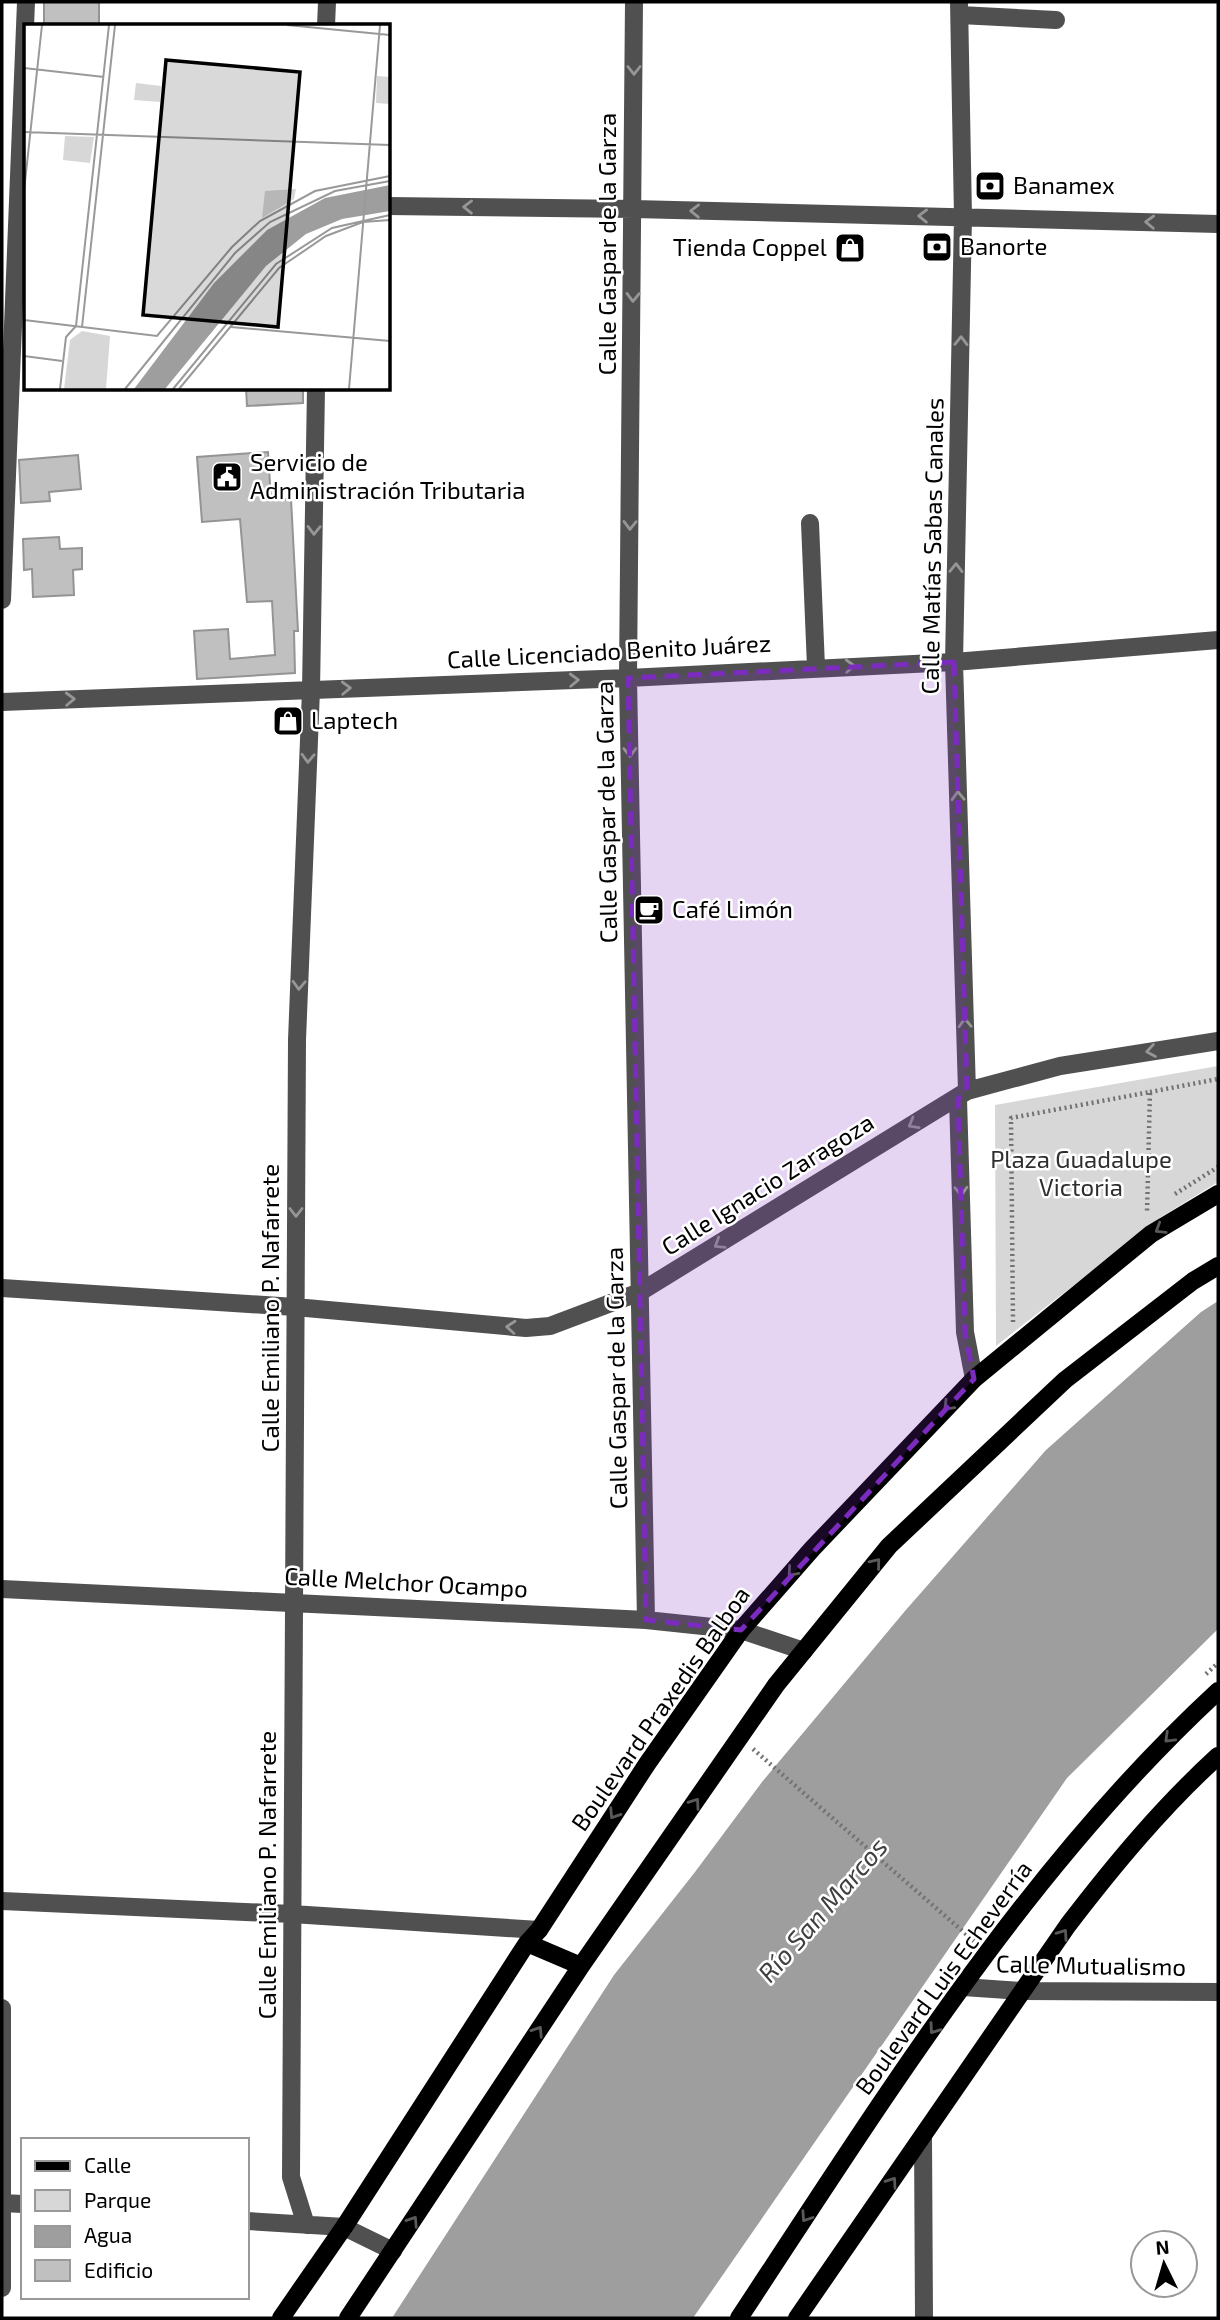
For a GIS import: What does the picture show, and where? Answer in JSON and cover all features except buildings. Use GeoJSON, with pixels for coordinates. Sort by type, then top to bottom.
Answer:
{"type":"FeatureCollection","features":[{"type":"Feature","properties":{"kind":"main road","name":"Boulevard Praxedis Balboa"},"geometry":{"type":"LineString","coordinates":[[281,2318],[344,2227],[647,1764],[741,1630],[813,1549],[974,1379],[1151,1234],[1218,1194]]}},
{"type":"Feature","properties":{"kind":"main road"},"geometry":{"type":"LineString","coordinates":[[348,2318],[581,1966],[776,1685],[889,1546],[1065,1380],[1193,1281],[1218,1266]]}},
{"type":"Feature","properties":{"kind":"main road","name":"Boulevard Luis Echeverría"},"geometry":{"type":"LineString","coordinates":[[739,2318],[884,2099],[987,1953],[1101,1811],[1153,1753],[1218,1691]]}},
{"type":"Feature","properties":{"kind":"main road"},"geometry":{"type":"LineString","coordinates":[[797,2318],[1022,1991],[1115,1864],[1188,1784],[1218,1756]]}},
{"type":"Feature","properties":{"kind":"main road"},"geometry":{"type":"LineString","coordinates":[[533,1937],[581,1966]]}},
{"type":"Feature","properties":{"kind":"street"},"geometry":{"type":"LineString","coordinates":[[26,2],[26,24]]}},
{"type":"Feature","properties":{"kind":"street"},"geometry":{"type":"LineString","coordinates":[[326,24],[327,2]]}},
{"type":"Feature","properties":{"kind":"street","name":"Calle Gaspar de la Garza"},"geometry":{"type":"LineString","coordinates":[[634,2],[628,678],[646,1620]]}},
{"type":"Feature","properties":{"kind":"street"},"geometry":{"type":"LineString","coordinates":[[960,8],[1056,20]]}},
{"type":"Feature","properties":{"kind":"street","name":"Calle Matías Sabas Canales"},"geometry":{"type":"LineString","coordinates":[[960,8],[963,217],[954,662],[965,1332],[974,1379]]}},
{"type":"Feature","properties":{"kind":"street"},"geometry":{"type":"LineString","coordinates":[[2,600],[22,202],[24,102]]}},
{"type":"Feature","properties":{"kind":"street"},"geometry":{"type":"LineString","coordinates":[[390,206],[634,209],[1218,224]]}},
{"type":"Feature","properties":{"kind":"street","name":"Calle Emiliano P. Nafarrete"},"geometry":{"type":"LineString","coordinates":[[306,2225],[291,2177],[296,1040],[311,690],[316,390]]}},
{"type":"Feature","properties":{"kind":"street"},"geometry":{"type":"LineString","coordinates":[[810,523],[816,667]]}},
{"type":"Feature","properties":{"kind":"street","name":"Calle Licenciado Benito Juárez"},"geometry":{"type":"LineString","coordinates":[[2,702],[628,678],[954,662],[1218,640]]}},
{"type":"Feature","properties":{"kind":"street","name":"Calle Ignacio Zaragoza"},"geometry":{"type":"LineString","coordinates":[[2,1288],[295,1307],[526,1328],[550,1325],[640,1292],[868,1150],[962,1095],[1060,1066],[1218,1041]]}},
{"type":"Feature","properties":{"kind":"street","name":"Calle Melchor Ocampo"},"geometry":{"type":"LineString","coordinates":[[2,1589],[646,1620],[741,1630],[804,1651]]}},
{"type":"Feature","properties":{"kind":"street"},"geometry":{"type":"LineString","coordinates":[[2,1901],[292,1914],[533,1937]]}},
{"type":"Feature","properties":{"kind":"street","name":"Calle Mutualismo"},"geometry":{"type":"LineString","coordinates":[[963,1987],[1022,1991],[1218,1992]]}},
{"type":"Feature","properties":{"kind":"street"},"geometry":{"type":"LineString","coordinates":[[2,2008],[2,2288]]}},
{"type":"Feature","properties":{"kind":"street"},"geometry":{"type":"LineString","coordinates":[[923,2137],[924,2318]]}},
{"type":"Feature","properties":{"kind":"street"},"geometry":{"type":"LineString","coordinates":[[3,2203],[21,2204]]}},
{"type":"Feature","properties":{"kind":"street"},"geometry":{"type":"LineString","coordinates":[[248,2221],[344,2227],[393,2251]]}},
{"type":"Feature","properties":{"kind":"path"},"geometry":{"type":"LineString","coordinates":[[1023,1318],[1013,1327],[1012,1118],[1218,1079]]}},
{"type":"Feature","properties":{"kind":"path"},"geometry":{"type":"LineString","coordinates":[[1150,1092],[1147,1212],[1157,1206]]}},
{"type":"Feature","properties":{"kind":"path"},"geometry":{"type":"LineString","coordinates":[[1167,1199],[1218,1167]]}},
{"type":"Feature","properties":{"kind":"path"},"geometry":{"type":"LineString","coordinates":[[747,1744],[975,1942]]}},
{"type":"Feature","properties":{"kind":"highlighted area"},"geometry":{"type":"Polygon","coordinates":[[[954,662],[967,1091],[958,1099],[965,1332],[974,1379],[741,1630],[646,1620],[628,678],[954,662]]]}},
{"type":"Feature","properties":{"kind":"green space","name":"Plaza Guadalupe Victoria"},"geometry":{"type":"Polygon","coordinates":[[[1218,1066],[1218,1182],[1161,1217],[996,1346],[995,1105],[1218,1066]]]}},
{"type":"Feature","properties":{"kind":"water","name":"Río San Marcos"},"geometry":{"type":"Polygon","coordinates":[[[1218,1301],[1218,1629],[1067,1778],[693,2318],[392,2318],[614,1975],[762,1782],[905,1611],[1046,1450],[1201,1312],[1218,1301]]]}},
{"type":"Feature","properties":{"kind":"place","name":"Banamex"},"geometry":{"type":"Point","coordinates":[990,186]}},
{"type":"Feature","properties":{"kind":"place","name":"Banorte"},"geometry":{"type":"Point","coordinates":[937,247]}},
{"type":"Feature","properties":{"kind":"place","name":"Tienda Coppel"},"geometry":{"type":"Point","coordinates":[850,248]}},
{"type":"Feature","properties":{"kind":"place","name":"Servicio de Administración Tributaria"},"geometry":{"type":"Point","coordinates":[227,477]}},
{"type":"Feature","properties":{"kind":"place","name":"Laptech"},"geometry":{"type":"Point","coordinates":[288,721]}},
{"type":"Feature","properties":{"kind":"place","name":"Café Limón"},"geometry":{"type":"Point","coordinates":[649,910]}}]}
